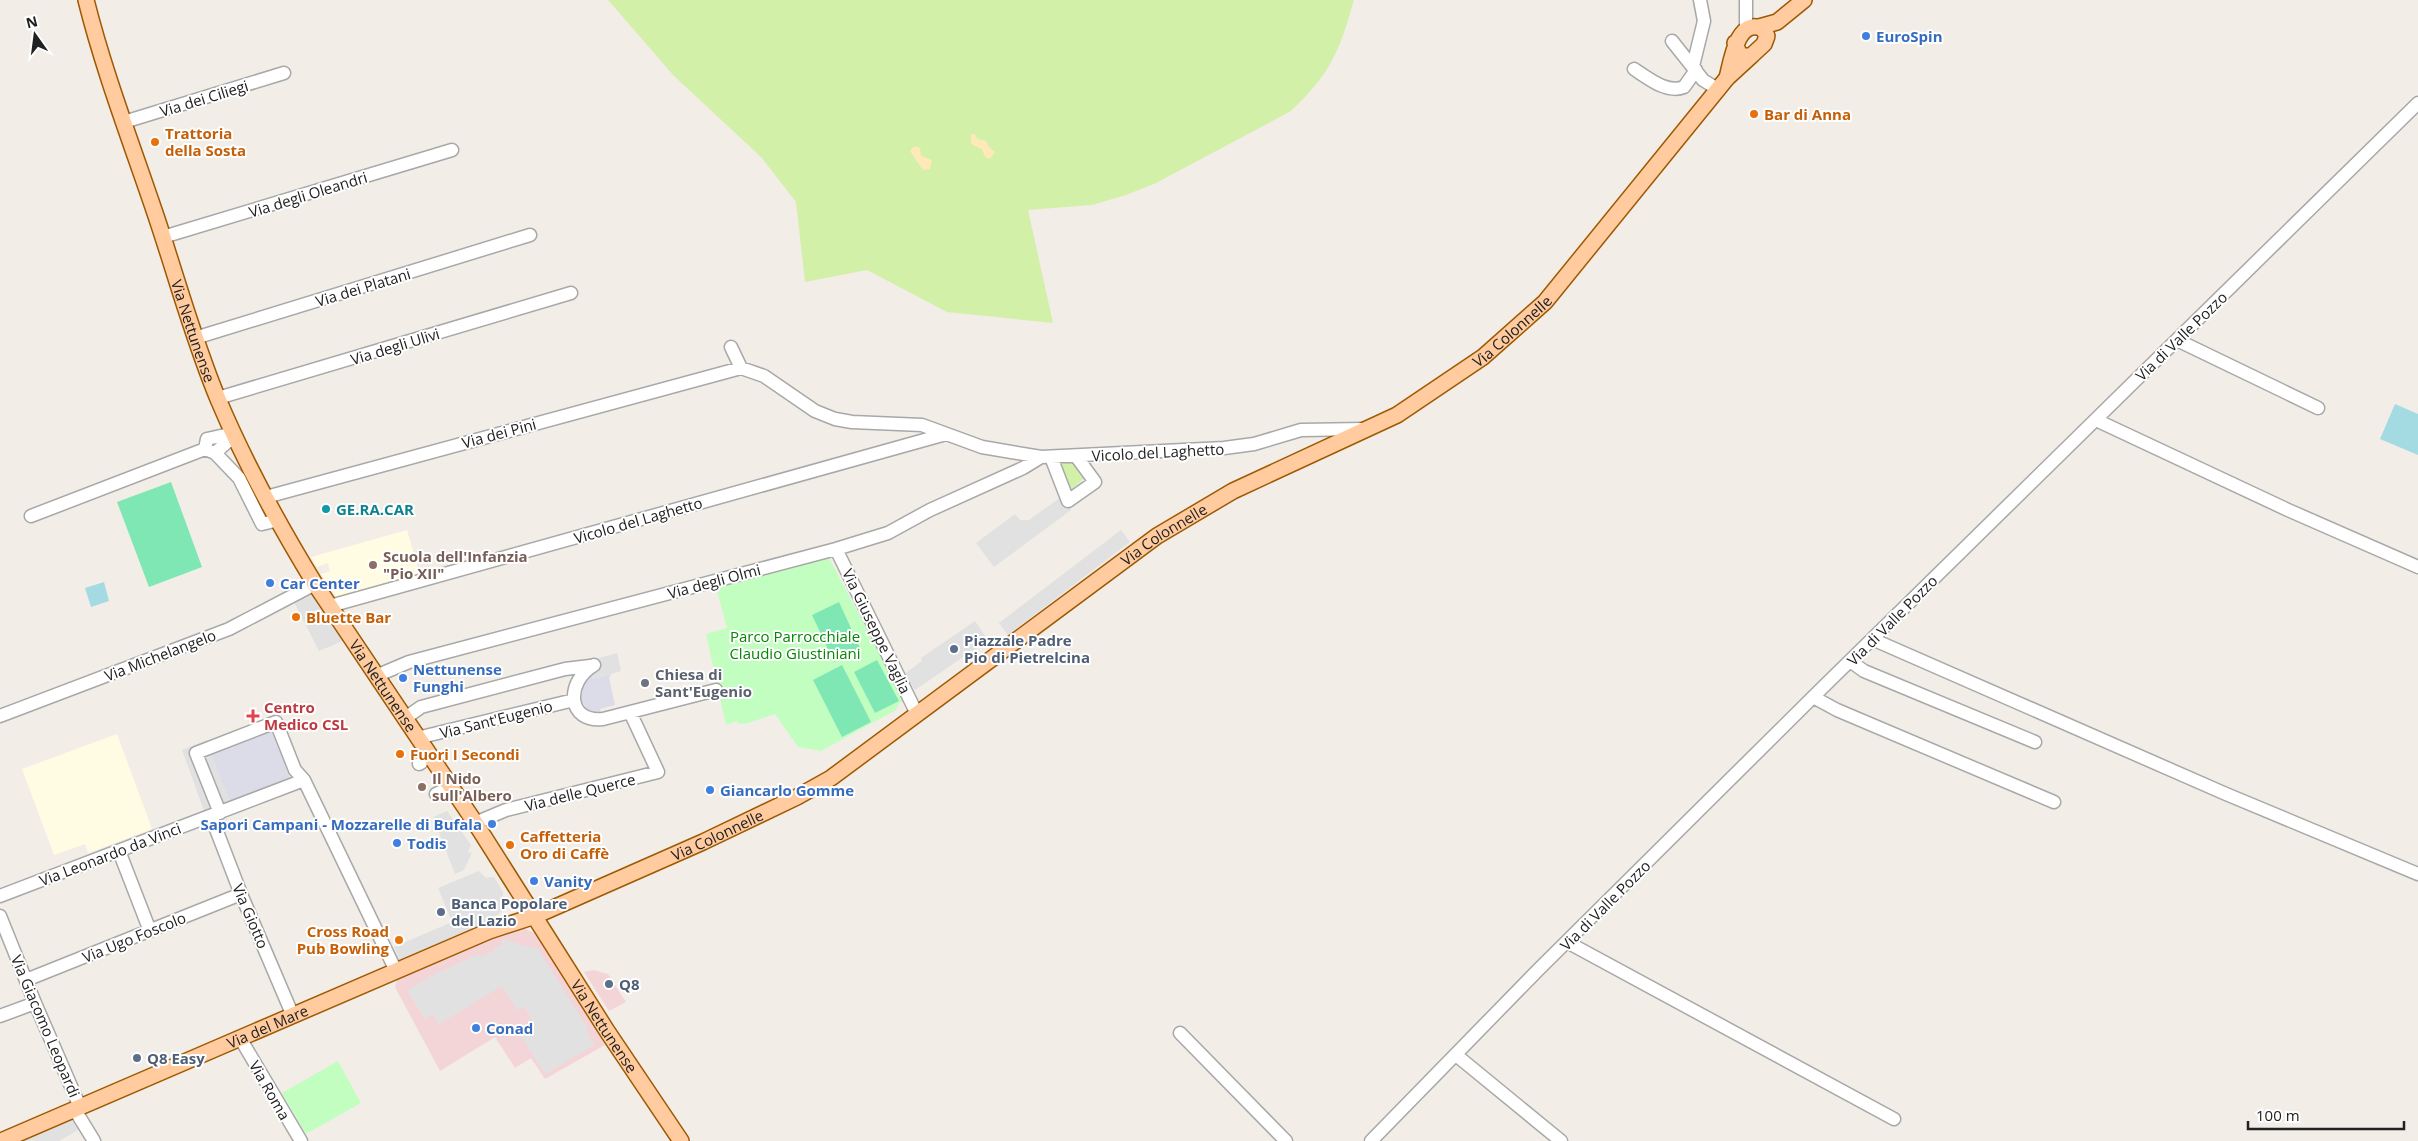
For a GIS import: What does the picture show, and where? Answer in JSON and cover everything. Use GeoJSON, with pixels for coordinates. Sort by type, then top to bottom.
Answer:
{"type":"FeatureCollection","features":[{"type":"Feature","properties":{"kind":"main road","name":"Via Nettunense"},"geometry":{"type":"LineString","coordinates":[[86,0],[99,52],[163,237],[195,338],[234,434],[266,497],[315,584],[475,824],[607,1031],[681,1141]]}},
{"type":"Feature","properties":{"kind":"main road","name":"Via Colonnelle"},"geometry":{"type":"LineString","coordinates":[[1723,84],[1735,44],[1761,30],[1804,0]]}},
{"type":"Feature","properties":{"kind":"main road","name":"Via Colonnelle"},"geometry":{"type":"LineString","coordinates":[[535,916],[703,842],[797,797],[831,778],[1126,558],[1199,509],[1241,486],[1370,429],[1414,404],[1467,369],[1534,314],[1586,254],[1723,84],[1764,44],[1761,30]]}},
{"type":"Feature","properties":{"kind":"main road"},"geometry":{"type":"LineString","coordinates":[[1735,44],[1740,56],[1751,56]]}},
{"type":"Feature","properties":{"kind":"main road","name":"Via del Mare"},"geometry":{"type":"LineString","coordinates":[[1,1141],[489,931],[535,916]]}},
{"type":"Feature","properties":{"kind":"street"},"geometry":{"type":"LineString","coordinates":[[1634,70],[1657,84],[1675,89],[1684,86],[1694,68],[1704,21],[1700,0]]}},
{"type":"Feature","properties":{"kind":"street"},"geometry":{"type":"LineString","coordinates":[[1746,0],[1761,30]]}},
{"type":"Feature","properties":{"kind":"street"},"geometry":{"type":"LineString","coordinates":[[1672,41],[1703,80],[1723,84]]}},
{"type":"Feature","properties":{"kind":"street","name":"Via dei Ciliegi"},"geometry":{"type":"LineString","coordinates":[[124,122],[284,73]]}},
{"type":"Feature","properties":{"kind":"street","name":"Via di Valle Pozzo"},"geometry":{"type":"LineString","coordinates":[[1371,1141],[1813,697],[2418,103]]}},
{"type":"Feature","properties":{"kind":"street","name":"Via degli Oleandri"},"geometry":{"type":"LineString","coordinates":[[163,237],[452,150]]}},
{"type":"Feature","properties":{"kind":"street","name":"Via dei Platani"},"geometry":{"type":"LineString","coordinates":[[195,338],[530,235]]}},
{"type":"Feature","properties":{"kind":"street","name":"Via degli Ulivi"},"geometry":{"type":"LineString","coordinates":[[218,398],[571,293]]}},
{"type":"Feature","properties":{"kind":"street"},"geometry":{"type":"LineString","coordinates":[[2177,340],[2318,408]]}},
{"type":"Feature","properties":{"kind":"street"},"geometry":{"type":"LineString","coordinates":[[731,347],[740,369]]}},
{"type":"Feature","properties":{"kind":"street","name":"Vicolo del Laghetto"},"geometry":{"type":"LineString","coordinates":[[740,369],[771,380],[815,411],[835,420],[916,424],[982,446],[1046,457],[1224,448],[1254,444],[1308,429],[1370,429]]}},
{"type":"Feature","properties":{"kind":"street","name":"Via dei Pini"},"geometry":{"type":"LineString","coordinates":[[266,497],[740,369]]}},
{"type":"Feature","properties":{"kind":"street"},"geometry":{"type":"LineString","coordinates":[[2096,420],[2288,510],[2418,567]]}},
{"type":"Feature","properties":{"kind":"street"},"geometry":{"type":"LineString","coordinates":[[234,434],[207,440],[210,451],[239,478],[262,524],[278,520]]}},
{"type":"Feature","properties":{"kind":"street","name":"Vicolo del Laghetto"},"geometry":{"type":"LineString","coordinates":[[330,606],[946,434]]}},
{"type":"Feature","properties":{"kind":"street"},"geometry":{"type":"LineString","coordinates":[[31,516],[210,451]]}},
{"type":"Feature","properties":{"kind":"street"},"geometry":{"type":"LineString","coordinates":[[1046,457],[1068,501],[1095,482],[1076,456]]}},
{"type":"Feature","properties":{"kind":"street","name":"Via degli Olmi"},"geometry":{"type":"LineString","coordinates":[[376,676],[409,662],[836,548],[888,532],[930,510],[1046,457]]}},
{"type":"Feature","properties":{"kind":"street","name":"Via Giuseppe Vaglia"},"geometry":{"type":"LineString","coordinates":[[836,548],[918,714]]}},
{"type":"Feature","properties":{"kind":"street","name":"Via Michelangelo"},"geometry":{"type":"LineString","coordinates":[[0,716],[229,629],[315,584]]}},
{"type":"Feature","properties":{"kind":"street"},"geometry":{"type":"LineString","coordinates":[[1872,639],[2226,794],[2418,874]]}},
{"type":"Feature","properties":{"kind":"street"},"geometry":{"type":"LineString","coordinates":[[1850,661],[1864,671],[2035,742]]}},
{"type":"Feature","properties":{"kind":"street"},"geometry":{"type":"LineString","coordinates":[[404,719],[421,707],[565,669],[594,665],[583,672],[576,681],[574,700],[580,712],[591,718],[603,718],[630,712],[716,690]]}},
{"type":"Feature","properties":{"kind":"street"},"geometry":{"type":"LineString","coordinates":[[1813,697],[1837,710],[2054,802]]}},
{"type":"Feature","properties":{"kind":"street","name":"Via Sant'Eugenio"},"geometry":{"type":"LineString","coordinates":[[417,738],[574,700]]}},
{"type":"Feature","properties":{"kind":"street","name":"Via delle Querce"},"geometry":{"type":"LineString","coordinates":[[475,824],[506,810],[658,772],[630,712]]}},
{"type":"Feature","properties":{"kind":"street","name":"Via Giotto"},"geometry":{"type":"LineString","coordinates":[[293,1016],[241,894],[196,753],[276,722],[295,770],[304,780]]}},
{"type":"Feature","properties":{"kind":"street"},"geometry":{"type":"LineString","coordinates":[[304,780],[396,971]]}},
{"type":"Feature","properties":{"kind":"street","name":"Via Leonardo da Vinci"},"geometry":{"type":"LineString","coordinates":[[0,896],[304,780]]}},
{"type":"Feature","properties":{"kind":"street"},"geometry":{"type":"LineString","coordinates":[[119,851],[150,931]]}},
{"type":"Feature","properties":{"kind":"street","name":"Via Ugo Foscolo"},"geometry":{"type":"LineString","coordinates":[[26,980],[241,894]]}},
{"type":"Feature","properties":{"kind":"street","name":"Via Giacomo Leopardi"},"geometry":{"type":"LineString","coordinates":[[0,916],[34,1003],[78,1108],[94,1141]]}},
{"type":"Feature","properties":{"kind":"street"},"geometry":{"type":"LineString","coordinates":[[1567,942],[1894,1119]]}},
{"type":"Feature","properties":{"kind":"street"},"geometry":{"type":"LineString","coordinates":[[0,1016],[34,1003]]}},
{"type":"Feature","properties":{"kind":"street"},"geometry":{"type":"LineString","coordinates":[[1180,1033],[1286,1141]]}},
{"type":"Feature","properties":{"kind":"street","name":"Via Roma"},"geometry":{"type":"LineString","coordinates":[[240,1038],[300,1141]]}},
{"type":"Feature","properties":{"kind":"street"},"geometry":{"type":"LineString","coordinates":[[1456,1055],[1562,1141]]}},
{"type":"Feature","properties":{"kind":"shaded area"},"geometry":{"type":"Polygon","coordinates":[[[1061,497],[1071,510],[994,567],[976,543],[1015,514],[1020,520],[1029,520],[1061,497]]]}},
{"type":"Feature","properties":{"kind":"shaded area","name":"Scuola dell'Infanzia \"Pio XII\""},"geometry":{"type":"Polygon","coordinates":[[[407,530],[420,575],[337,598],[321,574],[330,571],[328,563],[317,567],[311,557],[407,530]]]}},
{"type":"Feature","properties":{"kind":"shaded area"},"geometry":{"type":"Polygon","coordinates":[[[1121,530],[1130,542],[1008,635],[999,623],[1121,530]]]}},
{"type":"Feature","properties":{"kind":"shaded area"},"geometry":{"type":"Polygon","coordinates":[[[313,594],[343,641],[319,651],[294,602],[313,594]]]}},
{"type":"Feature","properties":{"kind":"shaded area","name":"Piazzale Padre Pio di Pietrelcina"},"geometry":{"type":"Polygon","coordinates":[[[975,621],[988,640],[915,690],[904,674],[922,661],[921,658],[975,621]]]}},
{"type":"Feature","properties":{"kind":"shaded area"},"geometry":{"type":"Polygon","coordinates":[[[617,653],[621,671],[593,679],[588,661],[617,653]]]}},
{"type":"Feature","properties":{"kind":"shaded area"},"geometry":{"type":"Polygon","coordinates":[[[591,674],[593,679],[611,674],[609,678],[615,705],[600,709],[601,713],[594,713],[586,708],[579,696],[583,680],[591,674]]]}},
{"type":"Feature","properties":{"kind":"shaded area"},"geometry":{"type":"Polygon","coordinates":[[[271,730],[290,778],[230,801],[211,753],[271,730]]]}},
{"type":"Feature","properties":{"kind":"shaded area"},"geometry":{"type":"Polygon","coordinates":[[[117,734],[152,829],[88,853],[85,844],[54,855],[22,769],[117,734]]]}},
{"type":"Feature","properties":{"kind":"shaded area"},"geometry":{"type":"Polygon","coordinates":[[[207,740],[230,801],[204,811],[182,750],[207,740]]]}},
{"type":"Feature","properties":{"kind":"shaded area"},"geometry":{"type":"Polygon","coordinates":[[[447,811],[471,845],[468,852],[472,853],[464,870],[455,874],[433,817],[447,811]]]}},
{"type":"Feature","properties":{"kind":"shaded area"},"geometry":{"type":"Polygon","coordinates":[[[479,871],[486,878],[494,877],[503,892],[502,911],[489,922],[400,960],[394,947],[452,922],[438,888],[479,871]]]}},
{"type":"Feature","properties":{"kind":"shaded area"},"geometry":{"type":"Polygon","coordinates":[[[521,927],[534,933],[540,940],[605,1045],[545,1079],[531,1058],[515,1068],[495,1037],[440,1071],[395,987],[397,980],[492,936],[521,927]]]}},
{"type":"Feature","properties":{"kind":"shaded area"},"geometry":{"type":"Polygon","coordinates":[[[503,939],[538,949],[588,1029],[586,1030],[594,1045],[545,1074],[520,1035],[536,1026],[524,1006],[517,1010],[502,986],[439,1024],[433,1014],[425,1019],[407,990],[439,972],[479,954],[480,957],[494,951],[493,949],[502,944],[503,939]]]}},
{"type":"Feature","properties":{"kind":"shaded area"},"geometry":{"type":"Polygon","coordinates":[[[594,970],[608,974],[626,1002],[609,1011],[584,972],[594,970]]]}},
{"type":"Feature","properties":{"kind":"shaded area"},"geometry":{"type":"Polygon","coordinates":[[[72,1119],[78,1130],[59,1141],[20,1141],[72,1119]]]}},
{"type":"Feature","properties":{"kind":"green space"},"geometry":{"type":"Polygon","coordinates":[[[608,0],[1354,0],[1332,61],[1316,85],[1291,111],[1156,183],[1126,195],[1092,205],[1028,210],[1053,323],[947,312],[867,270],[805,282],[796,202],[761,157],[674,76],[608,0]]]}},
{"type":"Feature","properties":{"kind":"green space"},"geometry":{"type":"Polygon","coordinates":[[[1062,461],[1072,461],[1083,479],[1072,489],[1069,489],[1060,463],[1062,461]]]}},
{"type":"Feature","properties":{"kind":"green space"},"geometry":{"type":"Polygon","coordinates":[[[171,482],[202,567],[149,587],[117,502],[171,482]]]}},
{"type":"Feature","properties":{"kind":"green space","name":"Parco Parrocchiale Claudio Giustiniani"},"geometry":{"type":"Polygon","coordinates":[[[828,556],[905,701],[899,703],[896,710],[821,751],[798,747],[775,714],[748,723],[738,724],[737,721],[726,725],[706,634],[727,628],[716,587],[828,556]]]}},
{"type":"Feature","properties":{"kind":"green space"},"geometry":{"type":"Polygon","coordinates":[[[839,602],[861,650],[834,662],[812,615],[839,602]]]}},
{"type":"Feature","properties":{"kind":"green space"},"geometry":{"type":"Polygon","coordinates":[[[877,660],[899,701],[875,713],[854,672],[877,660]]]}},
{"type":"Feature","properties":{"kind":"green space"},"geometry":{"type":"Polygon","coordinates":[[[842,665],[871,722],[842,737],[813,680],[842,665]]]}},
{"type":"Feature","properties":{"kind":"green space"},"geometry":{"type":"Polygon","coordinates":[[[338,1061],[361,1103],[306,1134],[282,1093],[338,1061]]]}},
{"type":"Feature","properties":{"kind":"sand"},"geometry":{"type":"Polygon","coordinates":[[[971,134],[975,134],[977,139],[986,141],[995,152],[990,159],[985,157],[982,149],[971,144],[971,134]]]}},
{"type":"Feature","properties":{"kind":"sand"},"geometry":{"type":"Polygon","coordinates":[[[914,146],[920,148],[921,156],[932,160],[930,169],[923,170],[910,151],[914,146]]]}},
{"type":"Feature","properties":{"kind":"water"},"geometry":{"type":"Polygon","coordinates":[[[2395,404],[2418,414],[2418,455],[2380,439],[2395,404]]]}},
{"type":"Feature","properties":{"kind":"water"},"geometry":{"type":"Polygon","coordinates":[[[104,582],[109,601],[91,607],[85,588],[104,582]]]}},
{"type":"Feature","properties":{"kind":"place","name":"EuroSpin"},"geometry":{"type":"Point","coordinates":[1866,36]}},
{"type":"Feature","properties":{"kind":"place","name":"Bar di Anna"},"geometry":{"type":"Point","coordinates":[1754,114]}},
{"type":"Feature","properties":{"kind":"place","name":"Trattoria della Sosta"},"geometry":{"type":"Point","coordinates":[155,142]}},
{"type":"Feature","properties":{"kind":"place","name":"GE.RA.CAR"},"geometry":{"type":"Point","coordinates":[326,509]}},
{"type":"Feature","properties":{"kind":"place","name":"Scuola dell'Infanzia \"Pio XII\""},"geometry":{"type":"Point","coordinates":[373,565]}},
{"type":"Feature","properties":{"kind":"place","name":"Car Center"},"geometry":{"type":"Point","coordinates":[270,583]}},
{"type":"Feature","properties":{"kind":"place","name":"Bluette Bar"},"geometry":{"type":"Point","coordinates":[296,617]}},
{"type":"Feature","properties":{"kind":"place","name":"Piazzale Padre Pio di Pietrelcina"},"geometry":{"type":"Point","coordinates":[954,649]}},
{"type":"Feature","properties":{"kind":"place","name":"Nettunense Funghi"},"geometry":{"type":"Point","coordinates":[403,678]}},
{"type":"Feature","properties":{"kind":"place","name":"Chiesa di Sant'Eugenio"},"geometry":{"type":"Point","coordinates":[645,683]}},
{"type":"Feature","properties":{"kind":"place","name":"Centro Medico CSL"},"geometry":{"type":"Point","coordinates":[253,716]}},
{"type":"Feature","properties":{"kind":"place","name":"Fuori I Secondi"},"geometry":{"type":"Point","coordinates":[400,754]}},
{"type":"Feature","properties":{"kind":"place","name":"Il Nido sull'Albero"},"geometry":{"type":"Point","coordinates":[422,787]}},
{"type":"Feature","properties":{"kind":"place","name":"Giancarlo Gomme"},"geometry":{"type":"Point","coordinates":[710,790]}},
{"type":"Feature","properties":{"kind":"place","name":"Sapori Campani - Mozzarelle di Bufala"},"geometry":{"type":"Point","coordinates":[492,824]}},
{"type":"Feature","properties":{"kind":"place","name":"Todis"},"geometry":{"type":"Point","coordinates":[397,843]}},
{"type":"Feature","properties":{"kind":"place","name":"Caffetteria Oro di Caffè"},"geometry":{"type":"Point","coordinates":[510,845]}},
{"type":"Feature","properties":{"kind":"place","name":"Vanity"},"geometry":{"type":"Point","coordinates":[534,881]}},
{"type":"Feature","properties":{"kind":"place","name":"Banca Popolare del Lazio"},"geometry":{"type":"Point","coordinates":[441,912]}},
{"type":"Feature","properties":{"kind":"place","name":"Cross Road Pub Bowling"},"geometry":{"type":"Point","coordinates":[399,940]}},
{"type":"Feature","properties":{"kind":"place","name":"Q8"},"geometry":{"type":"Point","coordinates":[609,984]}},
{"type":"Feature","properties":{"kind":"place","name":"Conad"},"geometry":{"type":"Point","coordinates":[476,1028]}},
{"type":"Feature","properties":{"kind":"place","name":"Q8 Easy"},"geometry":{"type":"Point","coordinates":[137,1058]}}]}
